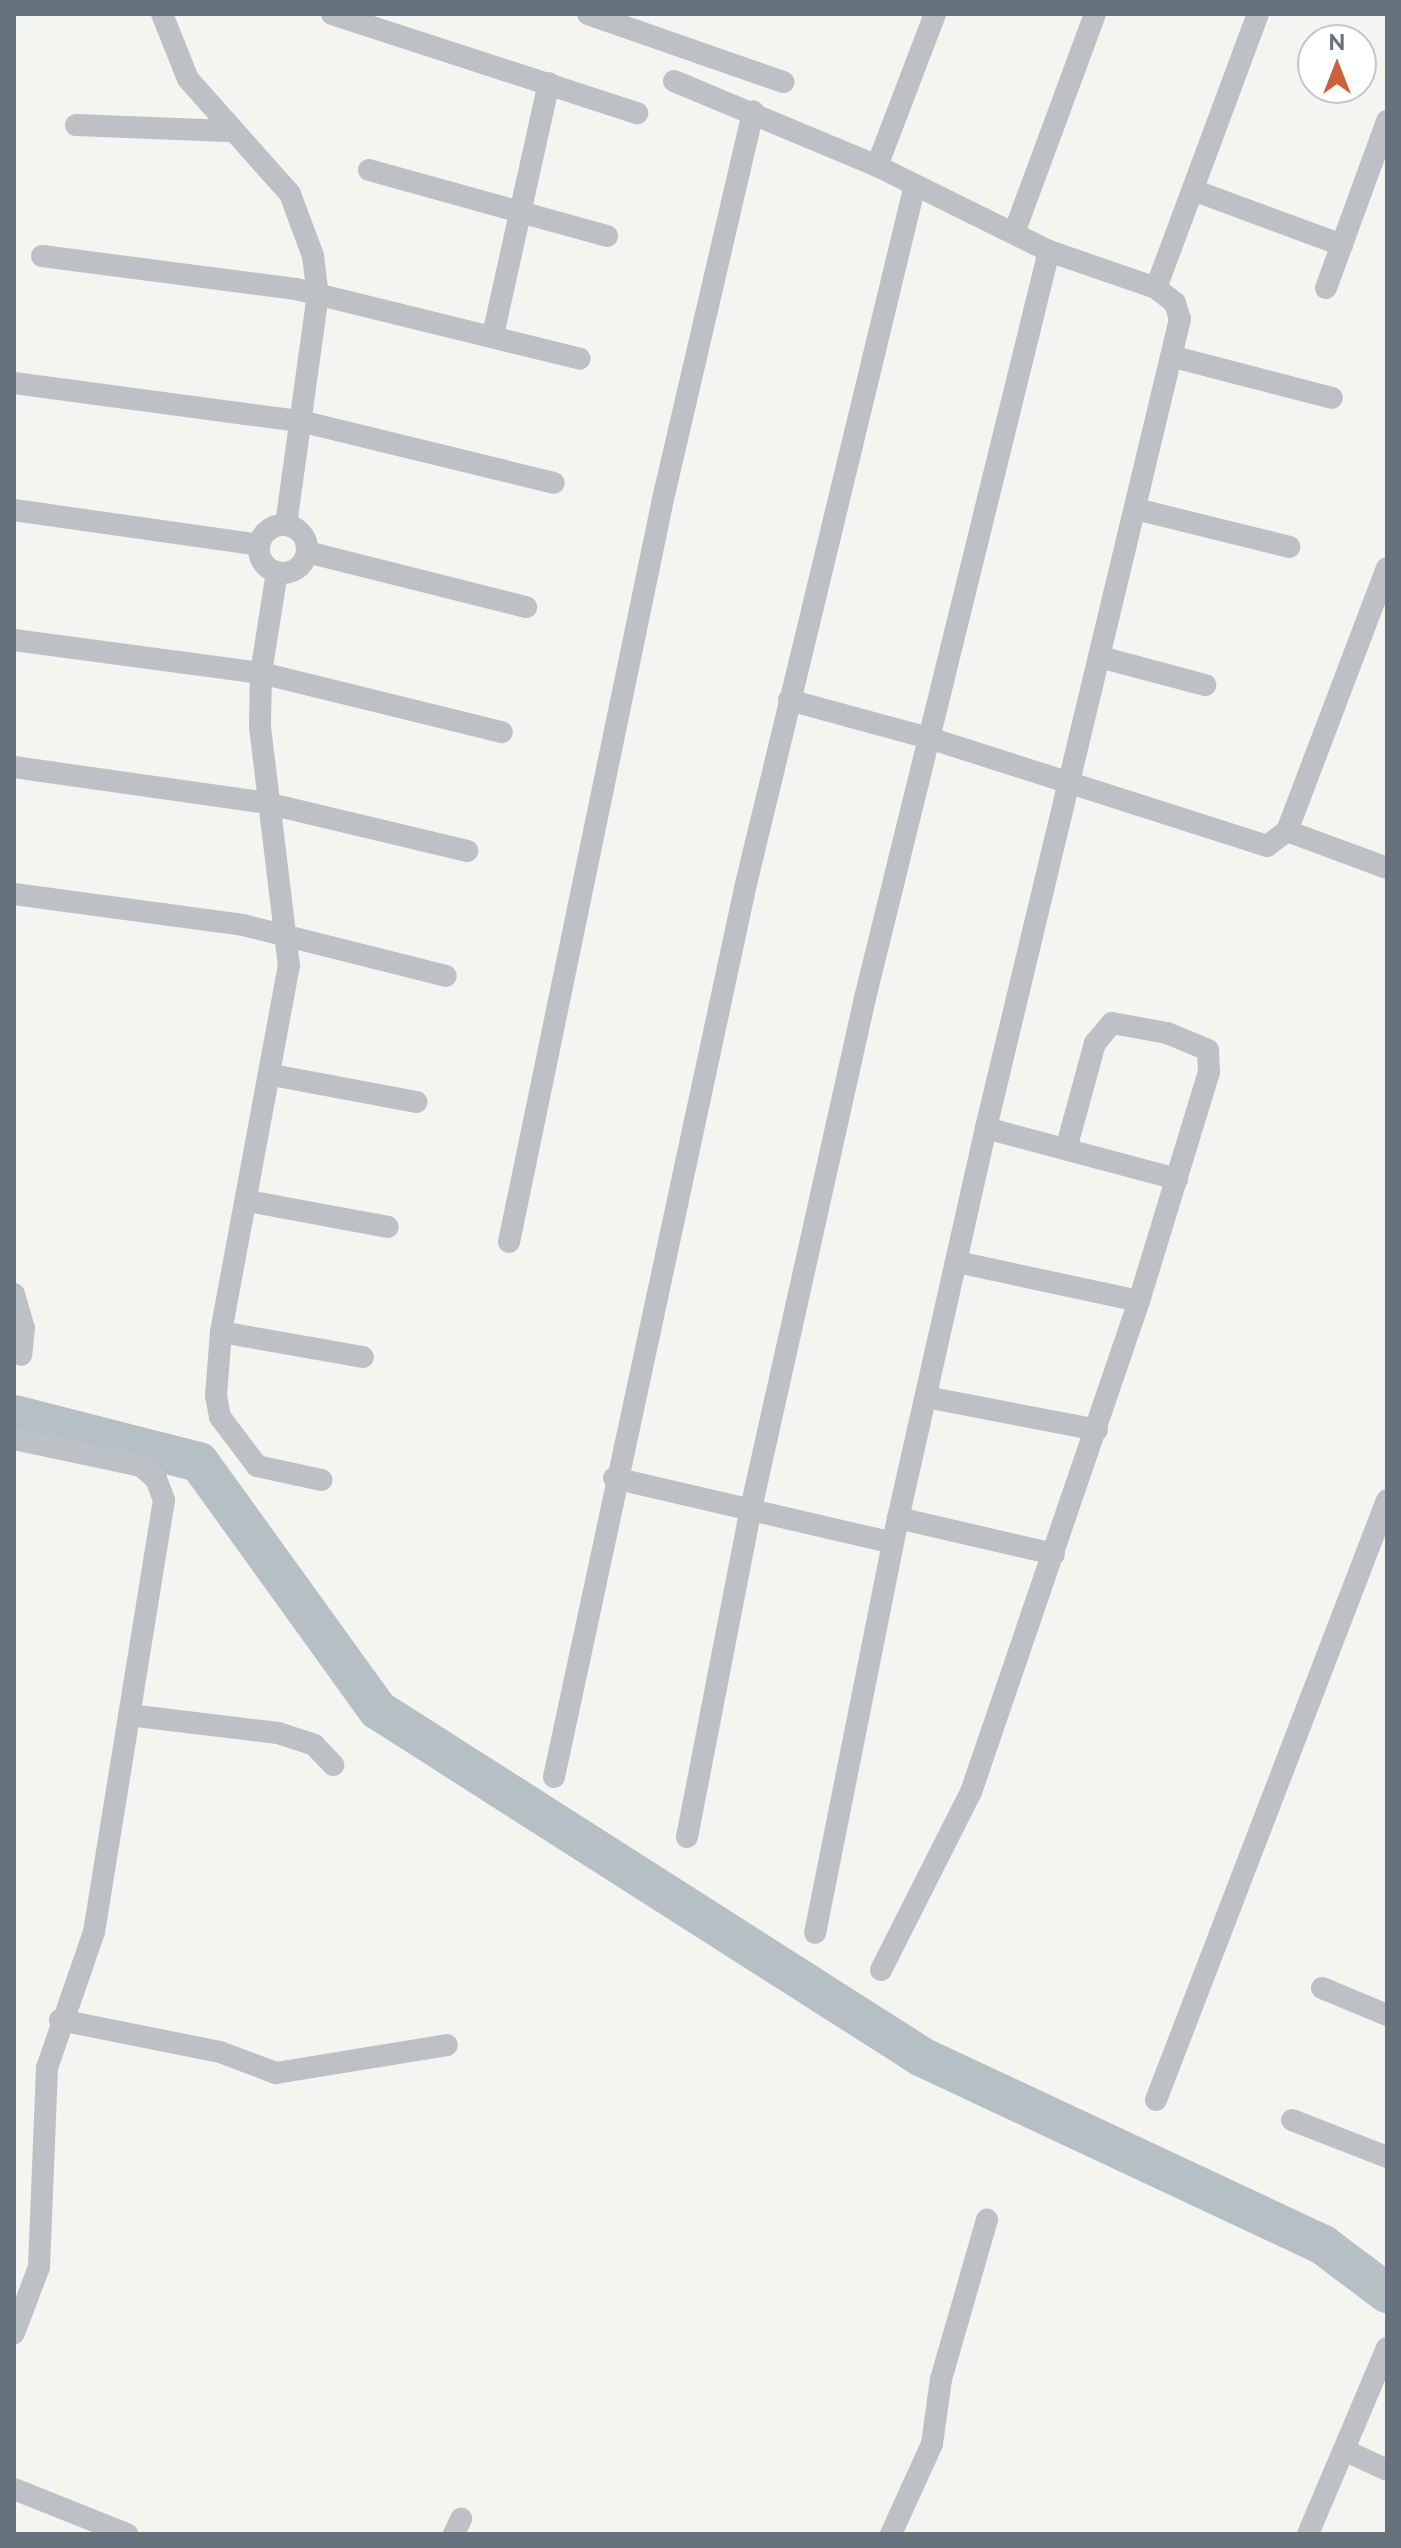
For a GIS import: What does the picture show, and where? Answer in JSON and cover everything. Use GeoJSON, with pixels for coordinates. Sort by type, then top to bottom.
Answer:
{"type":"FeatureCollection","features":[{"type":"Feature","properties":{"kind":"street"},"geometry":{"type":"LineString","coordinates":[[162,14],[188,79],[228,131],[290,194],[305,222],[318,294],[286,525]]}},
{"type":"Feature","properties":{"kind":"street"},"geometry":{"type":"LineString","coordinates":[[332,14],[637,113]]}},
{"type":"Feature","properties":{"kind":"street"},"geometry":{"type":"LineString","coordinates":[[588,14],[783,82]]}},
{"type":"Feature","properties":{"kind":"street"},"geometry":{"type":"LineString","coordinates":[[877,166],[935,14]]}},
{"type":"Feature","properties":{"kind":"street"},"geometry":{"type":"LineString","coordinates":[[1014,233],[1095,14]]}},
{"type":"Feature","properties":{"kind":"street"},"geometry":{"type":"LineString","coordinates":[[1156,288],[1258,14]]}},
{"type":"Feature","properties":{"kind":"street"},"geometry":{"type":"LineString","coordinates":[[674,81],[753,111],[877,166],[1049,251],[1156,288],[1178,310],[1174,357],[986,1128],[898,1518],[815,1933]]}},
{"type":"Feature","properties":{"kind":"street"},"geometry":{"type":"LineString","coordinates":[[493,335],[549,83]]}},
{"type":"Feature","properties":{"kind":"street"},"geometry":{"type":"LineString","coordinates":[[509,1242],[663,499],[753,111]]}},
{"type":"Feature","properties":{"kind":"street"},"geometry":{"type":"LineString","coordinates":[[1326,288],[1387,121]]}},
{"type":"Feature","properties":{"kind":"street"},"geometry":{"type":"LineString","coordinates":[[76,125],[228,131]]}},
{"type":"Feature","properties":{"kind":"street"},"geometry":{"type":"LineString","coordinates":[[369,170],[607,236]]}},
{"type":"Feature","properties":{"kind":"street"},"geometry":{"type":"LineString","coordinates":[[554,1777],[614,1478],[789,700],[915,185]]}},
{"type":"Feature","properties":{"kind":"street"},"geometry":{"type":"LineString","coordinates":[[1193,190],[1342,245]]}},
{"type":"Feature","properties":{"kind":"street"},"geometry":{"type":"LineString","coordinates":[[687,1837],[750,1513],[929,738],[1049,251]]}},
{"type":"Feature","properties":{"kind":"street"},"geometry":{"type":"LineString","coordinates":[[42,256],[318,294],[580,359]]}},
{"type":"Feature","properties":{"kind":"street"},"geometry":{"type":"LineString","coordinates":[[1174,357],[1332,398]]}},
{"type":"Feature","properties":{"kind":"street"},"geometry":{"type":"LineString","coordinates":[[14,383],[300,421],[554,483]]}},
{"type":"Feature","properties":{"kind":"street"},"geometry":{"type":"LineString","coordinates":[[1136,509],[1289,547]]}},
{"type":"Feature","properties":{"kind":"street"},"geometry":{"type":"LineString","coordinates":[[14,510],[259,545]]}},
{"type":"Feature","properties":{"kind":"street"},"geometry":{"type":"LineString","coordinates":[[286,525],[302,534],[307,552],[297,569],[277,572],[263,562],[259,545],[269,529],[286,525]]}},
{"type":"Feature","properties":{"kind":"street"},"geometry":{"type":"LineString","coordinates":[[307,552],[526,607]]}},
{"type":"Feature","properties":{"kind":"street"},"geometry":{"type":"LineString","coordinates":[[789,700],[1070,781],[1257,845],[1276,843],[1287,831],[1387,568]]}},
{"type":"Feature","properties":{"kind":"street"},"geometry":{"type":"LineString","coordinates":[[277,572],[261,673],[266,803],[289,936],[272,1075],[221,1332],[216,1396],[238,1446],[257,1466],[322,1480]]}},
{"type":"Feature","properties":{"kind":"street"},"geometry":{"type":"LineString","coordinates":[[14,640],[261,673],[502,732]]}},
{"type":"Feature","properties":{"kind":"street"},"geometry":{"type":"LineString","coordinates":[[1100,657],[1205,685]]}},
{"type":"Feature","properties":{"kind":"street"},"geometry":{"type":"LineString","coordinates":[[14,767],[266,803],[467,851]]}},
{"type":"Feature","properties":{"kind":"street"},"geometry":{"type":"LineString","coordinates":[[1287,831],[1387,868]]}},
{"type":"Feature","properties":{"kind":"street"},"geometry":{"type":"LineString","coordinates":[[14,894],[289,936],[446,976]]}},
{"type":"Feature","properties":{"kind":"street"},"geometry":{"type":"LineString","coordinates":[[881,1970],[971,1792],[1054,1554],[1177,1179],[1210,1063],[1203,1045],[1126,1022],[1103,1031],[1066,1149]]}},
{"type":"Feature","properties":{"kind":"street"},"geometry":{"type":"LineString","coordinates":[[272,1075],[416,1102]]}},
{"type":"Feature","properties":{"kind":"street"},"geometry":{"type":"LineString","coordinates":[[986,1128],[1177,1179]]}},
{"type":"Feature","properties":{"kind":"street"},"geometry":{"type":"LineString","coordinates":[[248,1201],[388,1227]]}},
{"type":"Feature","properties":{"kind":"street"},"geometry":{"type":"LineString","coordinates":[[957,1262],[1139,1301]]}},
{"type":"Feature","properties":{"kind":"street"},"geometry":{"type":"LineString","coordinates":[[14,1294],[24,1328],[21,1355]]}},
{"type":"Feature","properties":{"kind":"street"},"geometry":{"type":"LineString","coordinates":[[221,1332],[363,1357]]}},
{"type":"Feature","properties":{"kind":"street"},"geometry":{"type":"LineString","coordinates":[[926,1397],[1097,1430]]}},
{"type":"Feature","properties":{"kind":"street"},"geometry":{"type":"LineString","coordinates":[[14,1439],[141,1466],[156,1479],[164,1500],[94,1932],[60,2020],[47,2068],[39,2267],[14,2333]]}},
{"type":"Feature","properties":{"kind":"street"},"geometry":{"type":"LineString","coordinates":[[614,1478],[750,1513],[893,1543]]}},
{"type":"Feature","properties":{"kind":"street"},"geometry":{"type":"LineString","coordinates":[[1156,2100],[1387,1500]]}},
{"type":"Feature","properties":{"kind":"street"},"geometry":{"type":"LineString","coordinates":[[898,1518],[1054,1554]]}},
{"type":"Feature","properties":{"kind":"street"},"geometry":{"type":"LineString","coordinates":[[129,1715],[278,1733],[314,1745],[333,1765]]}},
{"type":"Feature","properties":{"kind":"street"},"geometry":{"type":"LineString","coordinates":[[1322,1988],[1387,2015]]}},
{"type":"Feature","properties":{"kind":"street"},"geometry":{"type":"LineString","coordinates":[[60,2020],[220,2052],[276,2073],[447,2045]]}},
{"type":"Feature","properties":{"kind":"street"},"geometry":{"type":"LineString","coordinates":[[1292,2120],[1387,2157]]}},
{"type":"Feature","properties":{"kind":"street"},"geometry":{"type":"LineString","coordinates":[[891,2534],[932,2444],[941,2379],[987,2220]]}},
{"type":"Feature","properties":{"kind":"street"},"geometry":{"type":"LineString","coordinates":[[1308,2534],[1387,2348]]}},
{"type":"Feature","properties":{"kind":"street"},"geometry":{"type":"LineString","coordinates":[[1344,2450],[1387,2470]]}},
{"type":"Feature","properties":{"kind":"street"},"geometry":{"type":"LineString","coordinates":[[14,2489],[127,2534]]}},
{"type":"Feature","properties":{"kind":"waterway"},"geometry":{"type":"LineString","coordinates":[[14,1415],[199,1462],[378,1710],[922,2057],[1323,2245],[1387,2293]]}}]}
